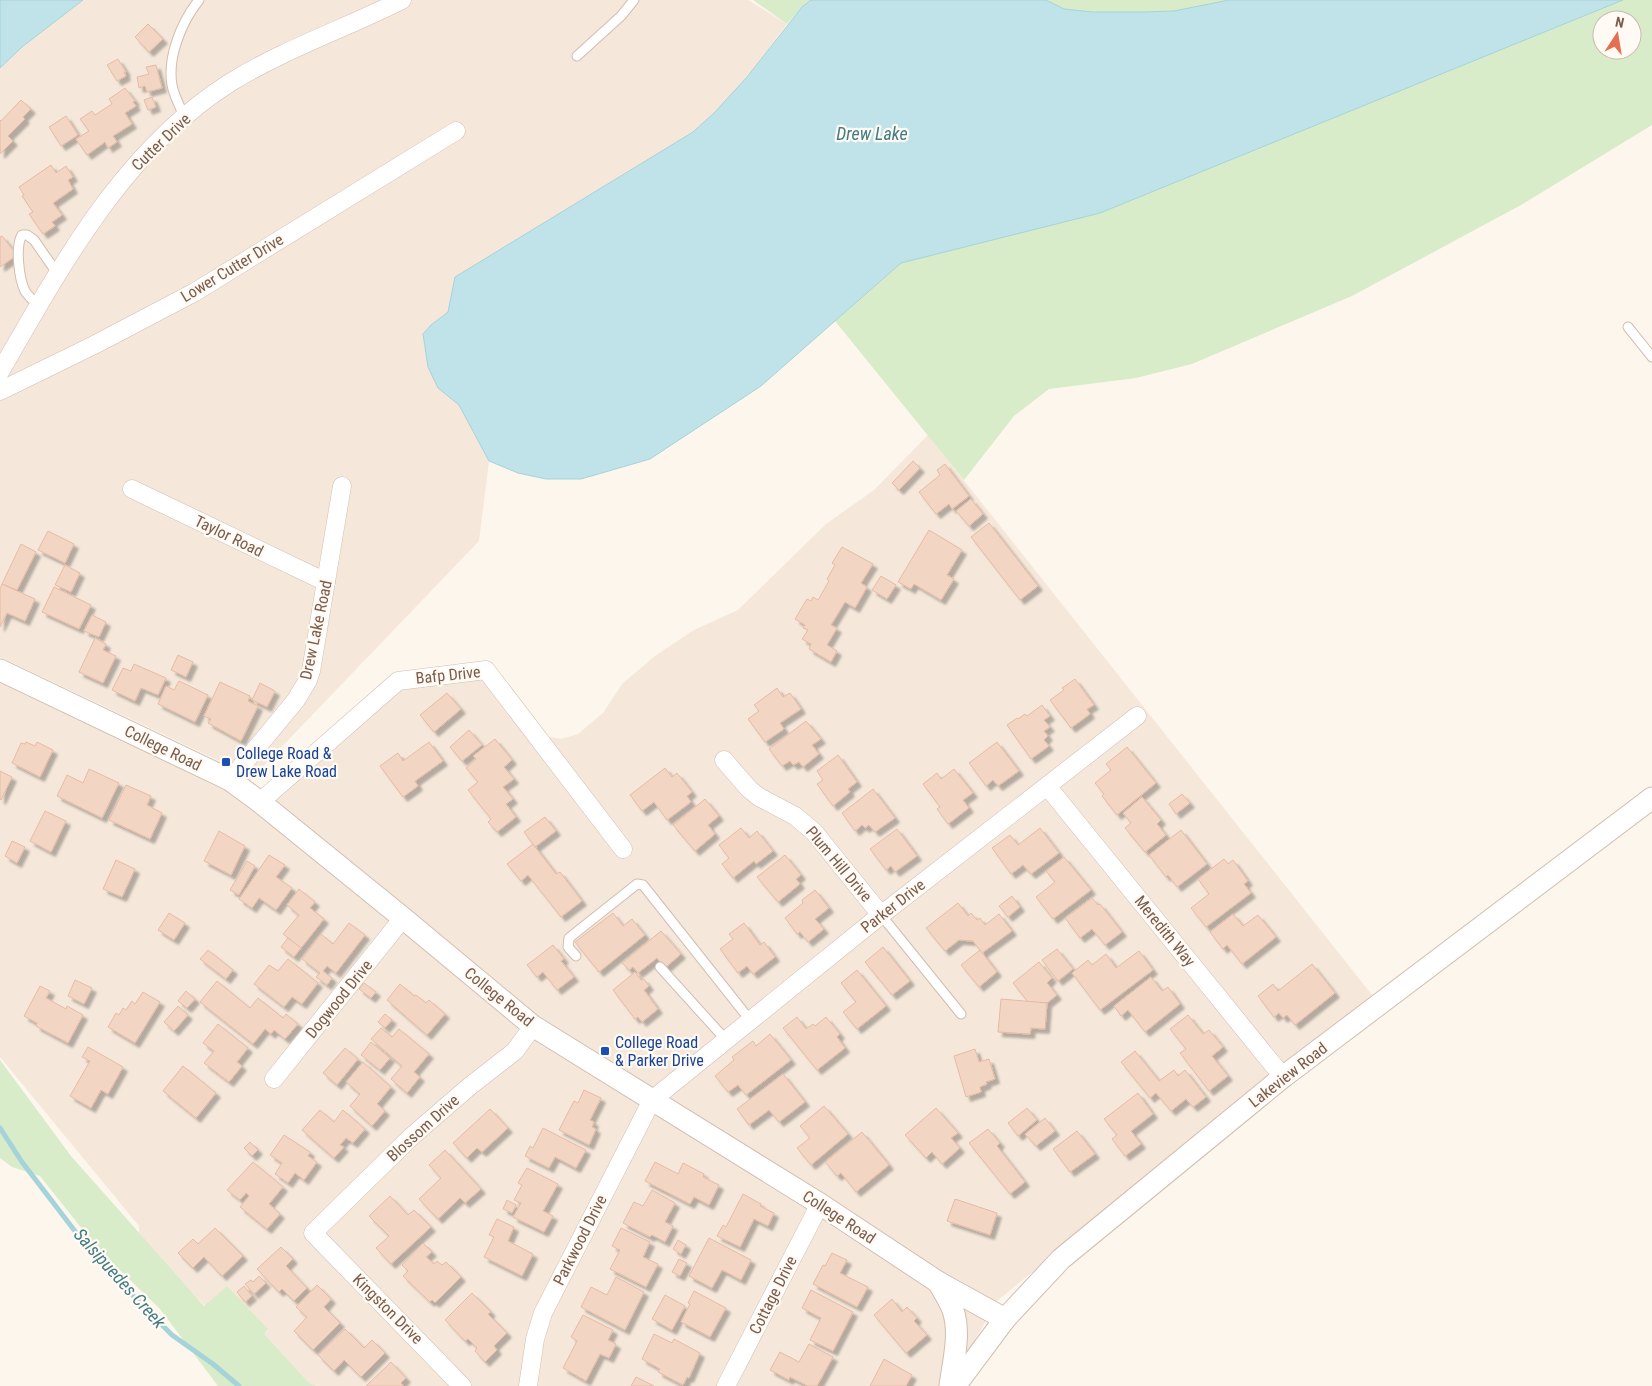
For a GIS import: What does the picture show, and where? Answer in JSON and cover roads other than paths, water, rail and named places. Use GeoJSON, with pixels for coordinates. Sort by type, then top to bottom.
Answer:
{"type":"FeatureCollection","features":[{"type":"Feature","properties":{"kind":"street","name":"Cutter Drive"},"geometry":{"type":"LineString","coordinates":[[0,372],[57,273],[89,225],[118,185],[154,146],[218,91],[247,73],[402,0]]}},
{"type":"Feature","properties":{"kind":"street","name":"Lower Cutter Drive"},"geometry":{"type":"LineString","coordinates":[[0,391],[196,292],[456,131]]}},
{"type":"Feature","properties":{"kind":"street","name":"Drew Lake Road"},"geometry":{"type":"LineString","coordinates":[[230,780],[296,700],[308,680],[342,486]]}},
{"type":"Feature","properties":{"kind":"street","name":"Taylor Road"},"geometry":{"type":"LineString","coordinates":[[132,489],[326,582]]}},
{"type":"Feature","properties":{"kind":"street","name":"College Road"},"geometry":{"type":"LineString","coordinates":[[0,670],[230,780],[260,802],[403,918],[533,1026],[820,1204],[938,1282],[1005,1319]]}},
{"type":"Feature","properties":{"kind":"street","name":"Bafp Drive"},"geometry":{"type":"LineString","coordinates":[[260,802],[398,681],[486,670],[624,849]]}},
{"type":"Feature","properties":{"kind":"street","name":"Parker Drive"},"geometry":{"type":"LineString","coordinates":[[652,1100],[881,915],[1137,716]]}},
{"type":"Feature","properties":{"kind":"street","name":"Plum Hill Drive"},"geometry":{"type":"LineString","coordinates":[[724,760],[749,789],[759,797],[795,816],[814,832],[881,915]]}},
{"type":"Feature","properties":{"kind":"street","name":"Meredith Way"},"geometry":{"type":"LineString","coordinates":[[1047,786],[1284,1077]]}},
{"type":"Feature","properties":{"kind":"street","name":"Lakeview Road"},"geometry":{"type":"LineString","coordinates":[[956,1386],[1005,1319],[1061,1259],[1284,1077],[1652,798]]}},
{"type":"Feature","properties":{"kind":"street","name":"Dogwood Drive"},"geometry":{"type":"LineString","coordinates":[[274,1079],[403,918]]}},
{"type":"Feature","properties":{"kind":"street","name":"Blossom Drive"},"geometry":{"type":"LineString","coordinates":[[313,1233],[411,1137],[470,1086],[515,1051],[533,1026]]}},
{"type":"Feature","properties":{"kind":"street","name":"Parkwood Drive"},"geometry":{"type":"LineString","coordinates":[[528,1386],[535,1339],[542,1313],[652,1100]]}},
{"type":"Feature","properties":{"kind":"street","name":"Cottage Drive"},"geometry":{"type":"LineString","coordinates":[[726,1386],[820,1204]]}},
{"type":"Feature","properties":{"kind":"street","name":"Kingston Drive"},"geometry":{"type":"LineString","coordinates":[[313,1233],[462,1386]]}},
{"type":"Feature","properties":{"kind":"street"},"geometry":{"type":"LineString","coordinates":[[938,1282],[953,1311],[956,1330],[950,1386]]}},
{"type":"Feature","properties":{"kind":"lane"},"geometry":{"type":"LineString","coordinates":[[185,118],[174,94],[172,66],[177,42],[188,16],[199,0]]}},
{"type":"Feature","properties":{"kind":"lane"},"geometry":{"type":"LineString","coordinates":[[577,56],[621,16],[634,0]]}},
{"type":"Feature","properties":{"kind":"lane"},"geometry":{"type":"LineString","coordinates":[[38,306],[25,291],[20,276],[19,249],[22,235],[27,235],[34,240],[57,273]]}},
{"type":"Feature","properties":{"kind":"lane"},"geometry":{"type":"LineString","coordinates":[[1628,327],[1652,357]]}},
{"type":"Feature","properties":{"kind":"lane"},"geometry":{"type":"LineString","coordinates":[[576,956],[568,947],[569,938],[637,884],[643,884],[750,1020]]}},
{"type":"Feature","properties":{"kind":"lane"},"geometry":{"type":"LineString","coordinates":[[881,915],[961,1014]]}},
{"type":"Feature","properties":{"kind":"lane"},"geometry":{"type":"LineString","coordinates":[[660,966],[726,1040]]}},
{"type":"Feature","properties":{"kind":"water"},"geometry":{"type":"Polygon","coordinates":[[[0,0],[83,0],[22,47],[0,68],[0,0]]]}},
{"type":"Feature","properties":{"kind":"water","name":"Drew Lake"},"geometry":{"type":"Polygon","coordinates":[[[811,0],[1046,0],[1064,9],[1093,12],[1143,12],[1174,11],[1229,0],[1623,0],[1598,10],[1592,10],[1592,13],[1100,213],[901,263],[761,386],[650,459],[581,479],[546,479],[518,473],[489,461],[459,405],[438,388],[428,367],[423,334],[448,312],[455,277],[693,132],[715,112],[747,77],[802,7],[811,0]]]}},
{"type":"Feature","properties":{"kind":"waterway","name":"Salsipuedes Creek"},"geometry":{"type":"LineString","coordinates":[[0,1128],[22,1162],[94,1256],[172,1335],[213,1364],[239,1386]]}},
{"type":"Feature","properties":{"kind":"place","name":"College Road & Drew Lake Road"},"geometry":{"type":"Point","coordinates":[226,762]}},
{"type":"Feature","properties":{"kind":"place","name":"College Road & Parker Drive"},"geometry":{"type":"Point","coordinates":[605,1051]}}]}
